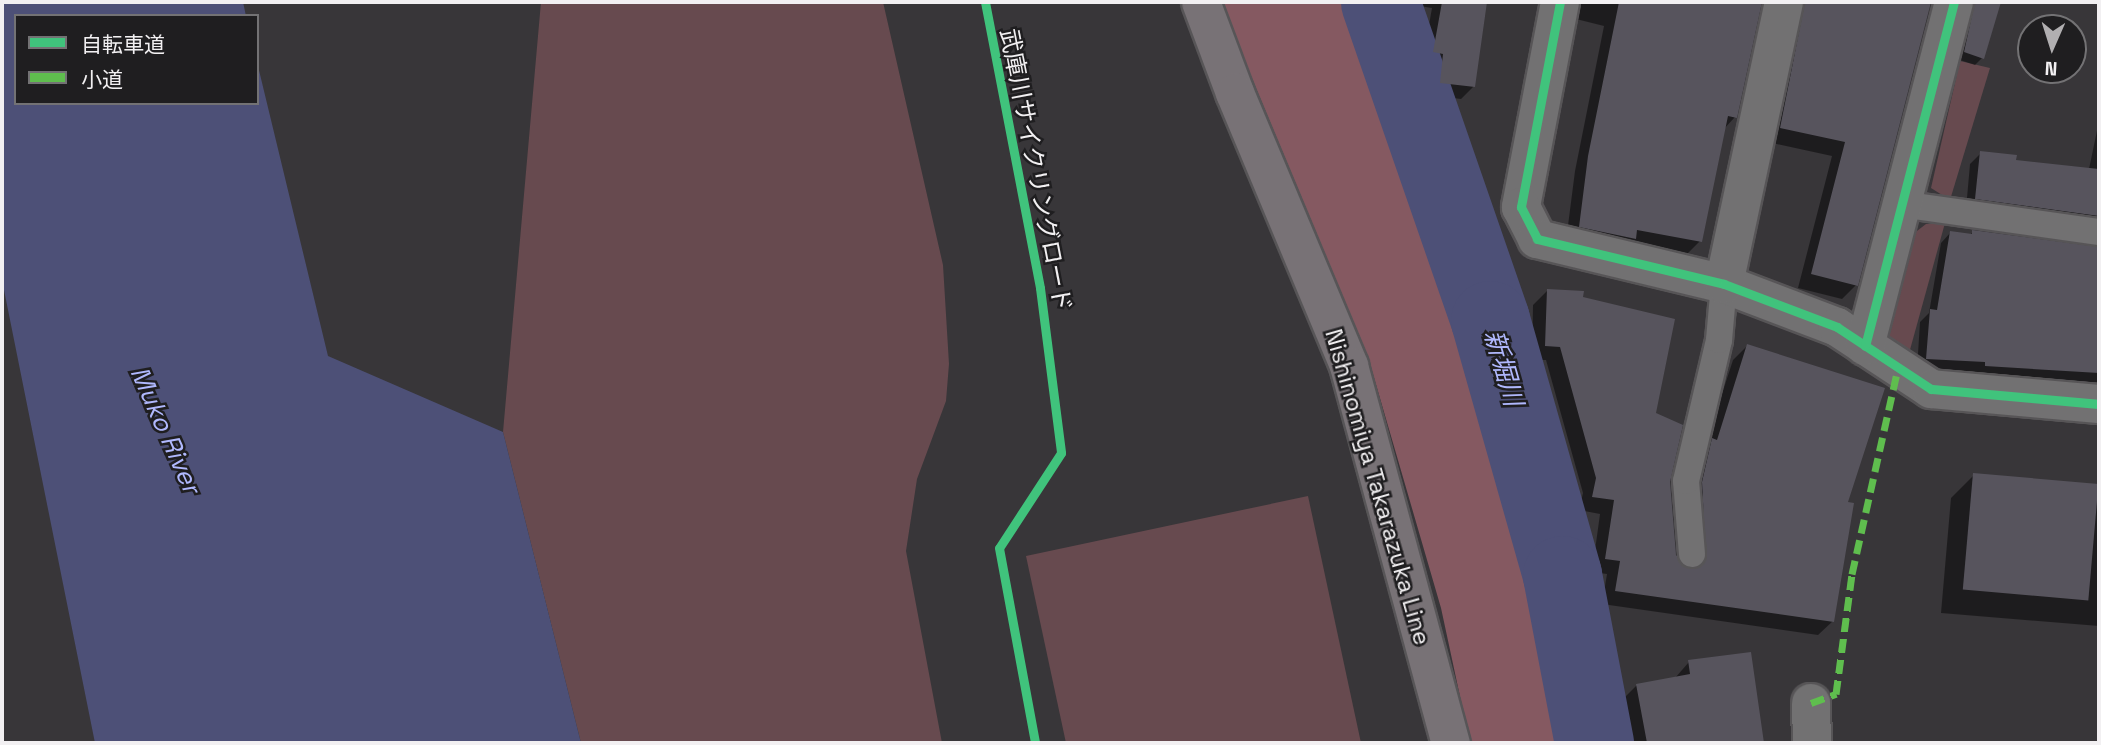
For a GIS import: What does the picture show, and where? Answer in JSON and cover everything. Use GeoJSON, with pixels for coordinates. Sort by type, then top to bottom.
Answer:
{"type":"FeatureCollection","features":[{"type":"Feature","properties":{"kind":"main road","name":"Nishinomiya Takarazuka Line"},"geometry":{"type":"LineString","coordinates":[[1201,2],[1235,93],[1349,366],[1451,743]]}},
{"type":"Feature","properties":{"kind":"street"},"geometry":{"type":"LineString","coordinates":[[1560,2],[1521,207],[1537,239],[1724,284],[1837,327],[1931,389],[2099,404]]}},
{"type":"Feature","properties":{"kind":"street"},"geometry":{"type":"LineString","coordinates":[[1724,284],[1784,2]]}},
{"type":"Feature","properties":{"kind":"street"},"geometry":{"type":"LineString","coordinates":[[1865,346],[1954,2]]}},
{"type":"Feature","properties":{"kind":"street"},"geometry":{"type":"LineString","coordinates":[[1811,703],[1812,743]]}},
{"type":"Feature","properties":{"kind":"lane"},"geometry":{"type":"LineString","coordinates":[[1900,204],[2099,232]]}},
{"type":"Feature","properties":{"kind":"lane"},"geometry":{"type":"LineString","coordinates":[[1692,554],[1686,481],[1719,340],[1724,284]]}},
{"type":"Feature","properties":{"kind":"shaded area"},"geometry":{"type":"Polygon","coordinates":[[[541,2],[883,2],[943,265],[949,364],[946,401],[917,479],[906,551],[942,743],[581,743],[503,432],[541,2]]]}},
{"type":"Feature","properties":{"kind":"shaded area"},"geometry":{"type":"Polygon","coordinates":[[[1220,2],[1403,2],[1505,276],[1570,490],[1599,743],[1470,743],[1441,608],[1368,357],[1220,2]]]}},
{"type":"Feature","properties":{"kind":"shaded area"},"geometry":{"type":"Polygon","coordinates":[[[1960,61],[1990,68],[1950,200],[1931,188],[1960,61]]]}},
{"type":"Feature","properties":{"kind":"shaded area"},"geometry":{"type":"Polygon","coordinates":[[[1945,223],[1908,357],[1881,344],[1913,234],[1926,224],[1945,223]]]}},
{"type":"Feature","properties":{"kind":"shaded area"},"geometry":{"type":"Polygon","coordinates":[[[1308,496],[1361,743],[1066,743],[1026,556],[1308,496]]]}},
{"type":"Feature","properties":{"kind":"water","name":"Muko River"},"geometry":{"type":"Polygon","coordinates":[[[2,2],[243,2],[246,14],[14,14],[14,105],[259,105],[259,70],[328,356],[503,432],[581,743],[95,743],[2,280],[2,2]]]}},
{"type":"Feature","properties":{"kind":"building"},"geometry":{"type":"Polygon","coordinates":[[[1442,2],[1487,2],[1475,87],[1440,83],[1443,54],[1433,52],[1442,2]]]}},
{"type":"Feature","properties":{"kind":"building"},"geometry":{"type":"Polygon","coordinates":[[[1619,2],[1762,2],[1737,118],[1728,116],[1702,242],[1637,230],[1636,239],[1579,227],[1588,156],[1619,2]]]}},
{"type":"Feature","properties":{"kind":"building"},"geometry":{"type":"Polygon","coordinates":[[[1805,2],[1931,2],[1858,286],[1811,274],[1845,142],[1780,128],[1805,2]]]}},
{"type":"Feature","properties":{"kind":"building"},"geometry":{"type":"Polygon","coordinates":[[[1975,2],[2001,2],[1984,59],[1964,52],[1975,2]]]}},
{"type":"Feature","properties":{"kind":"building"},"geometry":{"type":"Polygon","coordinates":[[[1980,151],[2017,155],[2016,160],[2099,169],[2099,216],[1975,199],[1980,151]]]}},
{"type":"Feature","properties":{"kind":"building"},"geometry":{"type":"Polygon","coordinates":[[[1972,230],[2099,247],[2099,373],[1985,366],[1985,362],[1926,359],[1930,309],[1937,310],[1950,231],[1972,234],[1972,230]]]}},
{"type":"Feature","properties":{"kind":"building"},"geometry":{"type":"Polygon","coordinates":[[[1547,289],[1584,291],[1583,297],[1675,319],[1656,413],[1683,425],[1670,482],[1676,555],[1686,568],[1700,567],[1706,560],[1702,482],[1712,438],[1717,440],[1747,344],[1885,388],[1848,502],[1854,503],[1834,622],[1615,591],[1620,561],[1605,559],[1614,500],[1592,497],[1596,478],[1560,347],[1545,346],[1547,289]]]}},
{"type":"Feature","properties":{"kind":"building"},"geometry":{"type":"Polygon","coordinates":[[[1973,473],[2099,484],[2088,601],[1963,590],[1973,473]]]}},
{"type":"Feature","properties":{"kind":"building"},"geometry":{"type":"Polygon","coordinates":[[[1751,652],[1764,743],[1647,743],[1636,684],[1690,674],[1688,660],[1751,652]]]}},
{"type":"Feature","properties":{"kind":"waterway","name":"新堀川"},"geometry":{"type":"LineString","coordinates":[[1380,2],[1490,320],[1562,575],[1594,743]]}},
{"type":"Feature","properties":{"kind":"marked path"},"geometry":{"type":"LineString","coordinates":[[1811,703],[1836,694],[1852,574],[1898,368]]}},
{"type":"Feature","properties":{"kind":"cycle path","name":"武庫川サイクリングロード"},"geometry":{"type":"LineString","coordinates":[[985,2],[1040,288],[1061,453],[999,548],[1035,743]]}},
{"type":"Feature","properties":{"kind":"cycle path"},"geometry":{"type":"LineString","coordinates":[[1560,2],[1521,207],[1537,239],[1724,284],[1837,327],[1931,389],[2099,404]]}},
{"type":"Feature","properties":{"kind":"cycle path"},"geometry":{"type":"LineString","coordinates":[[1865,346],[1954,2]]}}]}
